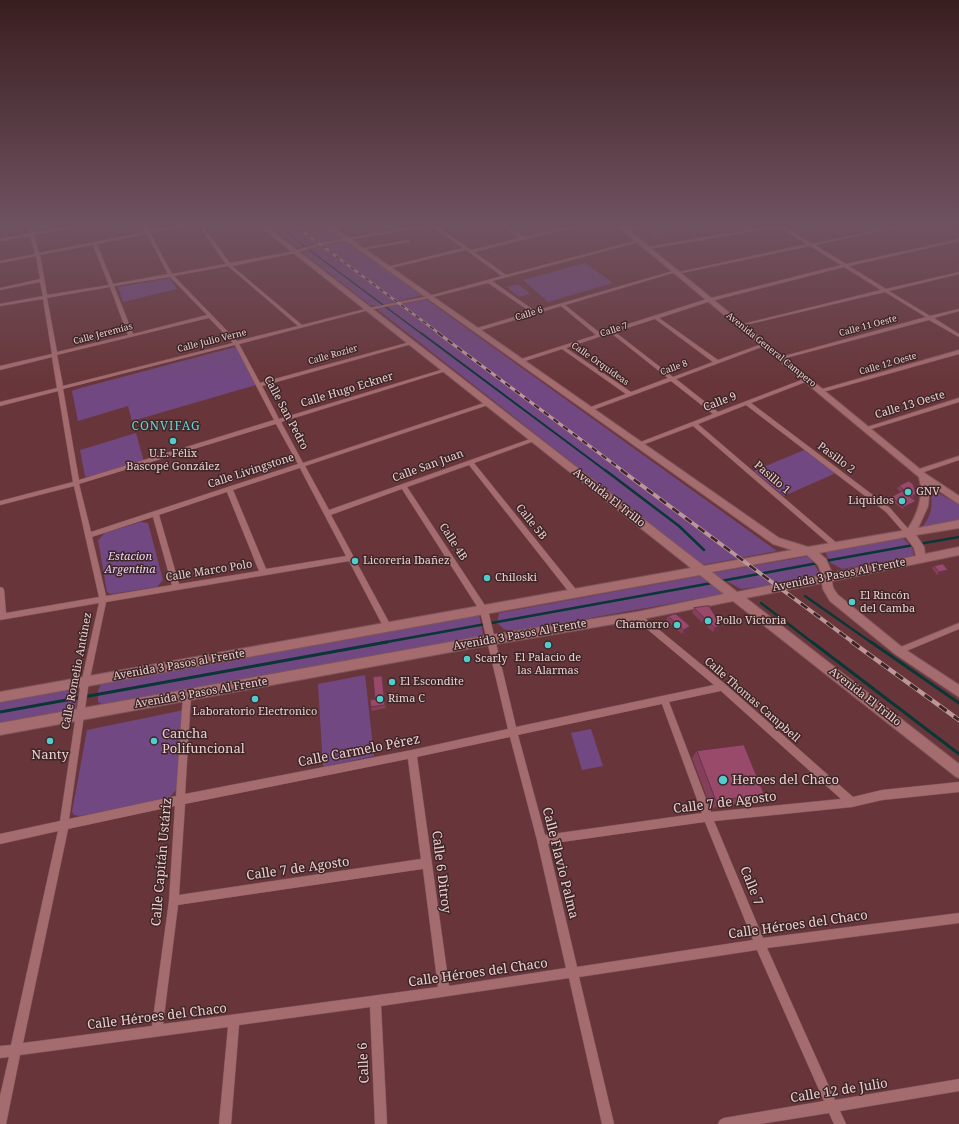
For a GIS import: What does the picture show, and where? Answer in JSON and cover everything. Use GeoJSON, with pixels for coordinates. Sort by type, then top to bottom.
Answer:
{"type":"FeatureCollection","features":[{"type":"Feature","properties":{"kind":"main road","name":"Avenida El Trillo"},"geometry":{"type":"LineString","coordinates":[[328,276],[959,772]]}},
{"type":"Feature","properties":{"kind":"main road"},"geometry":{"type":"LineString","coordinates":[[401,276],[776,541],[813,553],[826,574],[826,588],[834,598],[899,651],[959,692]]}},
{"type":"Feature","properties":{"kind":"main road","name":"Avenida General Campero"},"geometry":{"type":"LineString","coordinates":[[680,276],[921,474],[959,501]]}},
{"type":"Feature","properties":{"kind":"main road"},"geometry":{"type":"LineString","coordinates":[[921,474],[926,484],[924,508],[914,540],[921,559]]}},
{"type":"Feature","properties":{"kind":"main road"},"geometry":{"type":"LineString","coordinates":[[388,628],[485,613],[678,574],[704,573],[813,553],[836,547],[914,540],[959,524]]}},
{"type":"Feature","properties":{"kind":"main road","name":"Avenida 3 Pasos Al Frente"},"geometry":{"type":"LineString","coordinates":[[81,710],[187,695],[491,635],[637,616],[734,596],[826,574],[959,552]]}},
{"type":"Feature","properties":{"kind":"main road"},"geometry":{"type":"LineString","coordinates":[[678,574],[684,563],[683,556]]}},
{"type":"Feature","properties":{"kind":"main road","name":"Avenida 3 Pasos al Frente"},"geometry":{"type":"LineString","coordinates":[[0,697],[85,685],[388,628]]}},
{"type":"Feature","properties":{"kind":"main road"},"geometry":{"type":"LineString","coordinates":[[0,729],[81,710]]}},
{"type":"Feature","properties":{"kind":"street","name":"Calle Romelio Antúnez"},"geometry":{"type":"LineString","coordinates":[[0,1124],[64,824],[85,685],[103,600],[76,483],[41,276]]}},
{"type":"Feature","properties":{"kind":"street"},"geometry":{"type":"LineString","coordinates":[[107,276],[131,335]]}},
{"type":"Feature","properties":{"kind":"street"},"geometry":{"type":"LineString","coordinates":[[0,305],[163,276]]}},
{"type":"Feature","properties":{"kind":"street","name":"Calle San Pedro"},"geometry":{"type":"LineString","coordinates":[[172,276],[236,343],[260,385],[388,628]]}},
{"type":"Feature","properties":{"kind":"street"},"geometry":{"type":"LineString","coordinates":[[243,276],[302,326]]}},
{"type":"Feature","properties":{"kind":"street","name":"Calle Julio Verne"},"geometry":{"type":"LineString","coordinates":[[0,404],[370,309],[429,297],[504,276]]}},
{"type":"Feature","properties":{"kind":"street","name":"Calle 6"},"geometry":{"type":"LineString","coordinates":[[476,330],[659,276]]}},
{"type":"Feature","properties":{"kind":"street","name":"Calle 7"},"geometry":{"type":"LineString","coordinates":[[520,360],[709,300],[802,276]]}},
{"type":"Feature","properties":{"kind":"street"},"geometry":{"type":"LineString","coordinates":[[861,276],[959,336]]}},
{"type":"Feature","properties":{"kind":"street"},"geometry":{"type":"LineString","coordinates":[[741,325],[944,276]]}},
{"type":"Feature","properties":{"kind":"street"},"geometry":{"type":"LineString","coordinates":[[0,289],[42,280]]}},
{"type":"Feature","properties":{"kind":"street"},"geometry":{"type":"LineString","coordinates":[[489,281],[534,312]]}},
{"type":"Feature","properties":{"kind":"street"},"geometry":{"type":"LineString","coordinates":[[561,304],[599,335]]}},
{"type":"Feature","properties":{"kind":"street","name":"Calle 11 Oeste"},"geometry":{"type":"LineString","coordinates":[[780,358],[959,310]]}},
{"type":"Feature","properties":{"kind":"street","name":"Calle Jeremías"},"geometry":{"type":"LineString","coordinates":[[0,368],[210,316]]}},
{"type":"Feature","properties":{"kind":"street"},"geometry":{"type":"LineString","coordinates":[[655,317],[717,362]]}},
{"type":"Feature","properties":{"kind":"street"},"geometry":{"type":"LineString","coordinates":[[611,331],[717,414]]}},
{"type":"Feature","properties":{"kind":"street","name":"Calle Rozier"},"geometry":{"type":"LineString","coordinates":[[260,385],[412,343]]}},
{"type":"Feature","properties":{"kind":"street","name":"Calle 8"},"geometry":{"type":"LineString","coordinates":[[590,409],[764,345]]}},
{"type":"Feature","properties":{"kind":"street","name":"Calle Orquideas"},"geometry":{"type":"LineString","coordinates":[[562,347],[630,394]]}},
{"type":"Feature","properties":{"kind":"street","name":"Calle 12 Oeste"},"geometry":{"type":"LineString","coordinates":[[821,391],[959,352]]}},
{"type":"Feature","properties":{"kind":"street","name":"Calle Hugo Eckner"},"geometry":{"type":"LineString","coordinates":[[0,503],[76,483],[446,370]]}},
{"type":"Feature","properties":{"kind":"street","name":"Calle 9"},"geometry":{"type":"LineString","coordinates":[[640,444],[806,380]]}},
{"type":"Feature","properties":{"kind":"street","name":"Calle 13 Oeste"},"geometry":{"type":"LineString","coordinates":[[866,429],[959,400]]}},
{"type":"Feature","properties":{"kind":"street","name":"Calle Livingstone"},"geometry":{"type":"LineString","coordinates":[[88,536],[489,403]]}},
{"type":"Feature","properties":{"kind":"street","name":"Pasillo 2"},"geometry":{"type":"LineString","coordinates":[[747,403],[888,510],[914,540]]}},
{"type":"Feature","properties":{"kind":"street","name":"Pasillo 1"},"geometry":{"type":"LineString","coordinates":[[694,423],[836,547]]}},
{"type":"Feature","properties":{"kind":"street","name":"Calle San Juan"},"geometry":{"type":"LineString","coordinates":[[328,513],[535,439]]}},
{"type":"Feature","properties":{"kind":"street"},"geometry":{"type":"LineString","coordinates":[[921,474],[959,458]]}},
{"type":"Feature","properties":{"kind":"street","name":"Calle 5B"},"geometry":{"type":"LineString","coordinates":[[470,462],[575,594]]}},
{"type":"Feature","properties":{"kind":"street","name":"Calle 4B"},"geometry":{"type":"LineString","coordinates":[[403,486],[485,613]]}},
{"type":"Feature","properties":{"kind":"street"},"geometry":{"type":"LineString","coordinates":[[229,489],[264,573]]}},
{"type":"Feature","properties":{"kind":"street"},"geometry":{"type":"LineString","coordinates":[[156,514],[176,587]]}},
{"type":"Feature","properties":{"kind":"street","name":"Calle Marco Polo"},"geometry":{"type":"LineString","coordinates":[[1,617],[351,558]]}},
{"type":"Feature","properties":{"kind":"street"},"geometry":{"type":"LineString","coordinates":[[0,590],[1,617]]}},
{"type":"Feature","properties":{"kind":"street","name":"Calle Flavio Palma"},"geometry":{"type":"LineString","coordinates":[[485,613],[513,732],[542,840],[608,1124]]}},
{"type":"Feature","properties":{"kind":"street","name":"Calle Thomas Campbell"},"geometry":{"type":"LineString","coordinates":[[637,616],[722,687],[852,802]]}},
{"type":"Feature","properties":{"kind":"street"},"geometry":{"type":"LineString","coordinates":[[899,651],[959,626]]}},
{"type":"Feature","properties":{"kind":"street","name":"Calle Carmelo Pérez"},"geometry":{"type":"LineString","coordinates":[[0,839],[180,800],[412,754],[722,687]]}},
{"type":"Feature","properties":{"kind":"street","name":"Calle Capitán Ustáriz"},"geometry":{"type":"LineString","coordinates":[[157,1031],[174,901],[187,695]]}},
{"type":"Feature","properties":{"kind":"street","name":"Calle 7"},"geometry":{"type":"LineString","coordinates":[[664,699],[708,817],[760,944],[840,1124]]}},
{"type":"Feature","properties":{"kind":"street","name":"Calle 6 Ditroy"},"geometry":{"type":"LineString","coordinates":[[412,754],[444,992]]}},
{"type":"Feature","properties":{"kind":"street","name":"Calle 7 de Agosto"},"geometry":{"type":"LineString","coordinates":[[542,840],[708,817],[852,802],[882,795],[959,787]]}},
{"type":"Feature","properties":{"kind":"street","name":"Calle 7 de Agosto"},"geometry":{"type":"LineString","coordinates":[[174,901],[427,863]]}},
{"type":"Feature","properties":{"kind":"street","name":"Calle Héroes del Chaco"},"geometry":{"type":"LineString","coordinates":[[0,1052],[573,974],[760,944],[959,918]]}},
{"type":"Feature","properties":{"kind":"street","name":"Calle 6"},"geometry":{"type":"LineString","coordinates":[[376,1001],[381,1124]]}},
{"type":"Feature","properties":{"kind":"street"},"geometry":{"type":"LineString","coordinates":[[225,1124],[234,1021]]}},
{"type":"Feature","properties":{"kind":"street","name":"Calle 12 de Julio"},"geometry":{"type":"LineString","coordinates":[[724,1124],[959,1085]]}},
{"type":"Feature","properties":{"kind":"green space"},"geometry":{"type":"Polygon","coordinates":[[[333,276],[398,276],[424,295],[377,306],[370,305],[333,276]]]}},
{"type":"Feature","properties":{"kind":"green space"},"geometry":{"type":"Polygon","coordinates":[[[536,276],[604,276],[613,283],[548,302],[523,280],[536,276]]]}},
{"type":"Feature","properties":{"kind":"green space"},"geometry":{"type":"Polygon","coordinates":[[[170,278],[177,289],[123,302],[118,287],[170,278]]]}},
{"type":"Feature","properties":{"kind":"green space"},"geometry":{"type":"Polygon","coordinates":[[[518,284],[530,294],[519,297],[507,287],[518,284]]]}},
{"type":"Feature","properties":{"kind":"green space"},"geometry":{"type":"Polygon","coordinates":[[[426,299],[777,551],[702,565],[377,309],[426,299]]]}},
{"type":"Feature","properties":{"kind":"green space"},"geometry":{"type":"Polygon","coordinates":[[[235,347],[237,348],[256,385],[132,421],[128,406],[78,421],[72,391],[235,347]]]}},
{"type":"Feature","properties":{"kind":"green space"},"geometry":{"type":"Polygon","coordinates":[[[136,433],[144,462],[89,478],[85,476],[80,450],[136,433]]]}},
{"type":"Feature","properties":{"kind":"green space"},"geometry":{"type":"Polygon","coordinates":[[[804,450],[836,473],[784,496],[754,471],[804,450]]]}},
{"type":"Feature","properties":{"kind":"green space"},"geometry":{"type":"Polygon","coordinates":[[[938,493],[959,504],[959,520],[922,527],[930,512],[932,504],[931,496],[938,493]]]}},
{"type":"Feature","properties":{"kind":"green space","name":"Estacion Argentina"},"geometry":{"type":"Polygon","coordinates":[[[140,522],[148,523],[163,580],[157,587],[111,594],[107,592],[98,540],[105,533],[140,522]]]}},
{"type":"Feature","properties":{"kind":"green space"},"geometry":{"type":"Polygon","coordinates":[[[903,538],[912,547],[914,556],[842,569],[831,563],[826,554],[827,552],[903,538]]]}},
{"type":"Feature","properties":{"kind":"green space"},"geometry":{"type":"Polygon","coordinates":[[[809,556],[819,572],[812,578],[781,584],[741,589],[712,573],[809,556]]]}},
{"type":"Feature","properties":{"kind":"green space"},"geometry":{"type":"Polygon","coordinates":[[[700,576],[724,594],[512,632],[504,629],[497,623],[499,613],[700,576]]]}},
{"type":"Feature","properties":{"kind":"green space"},"geometry":{"type":"Polygon","coordinates":[[[479,614],[483,634],[477,638],[106,706],[98,702],[98,691],[101,684],[479,614]]]}},
{"type":"Feature","properties":{"kind":"green space"},"geometry":{"type":"Polygon","coordinates":[[[365,675],[374,756],[323,767],[318,684],[365,675]]]}},
{"type":"Feature","properties":{"kind":"green space"},"geometry":{"type":"Polygon","coordinates":[[[78,687],[76,709],[69,713],[0,726],[0,701],[78,687]]]}},
{"type":"Feature","properties":{"kind":"green space"},"geometry":{"type":"Polygon","coordinates":[[[184,710],[177,789],[169,798],[80,816],[74,815],[72,812],[87,730],[184,710]]]}},
{"type":"Feature","properties":{"kind":"green space"},"geometry":{"type":"Polygon","coordinates":[[[591,729],[603,766],[582,770],[571,733],[591,729]]]}},
{"type":"Feature","properties":{"kind":"building"},"geometry":{"type":"Polygon","coordinates":[[[909,481],[913,484],[916,494],[910,497],[916,501],[904,507],[891,497],[904,490],[899,486],[909,481]]]}},
{"type":"Feature","properties":{"kind":"building"},"geometry":{"type":"Polygon","coordinates":[[[943,564],[948,570],[939,572],[934,566],[943,564]]]}},
{"type":"Feature","properties":{"kind":"building"},"geometry":{"type":"Polygon","coordinates":[[[709,606],[721,625],[715,628],[694,608],[709,606]]]}},
{"type":"Feature","properties":{"kind":"building"},"geometry":{"type":"Polygon","coordinates":[[[676,614],[690,626],[684,630],[668,616],[676,614]]]}},
{"type":"Feature","properties":{"kind":"building","name":"Rima C"},"geometry":{"type":"Polygon","coordinates":[[[382,676],[385,705],[371,707],[370,700],[375,699],[373,677],[382,676]]]}},
{"type":"Feature","properties":{"kind":"building","name":"Heroes del Chaco"},"geometry":{"type":"Polygon","coordinates":[[[744,745],[764,794],[716,801],[697,751],[744,745]]]}},
{"type":"Feature","properties":{"kind":"waterway"},"geometry":{"type":"LineString","coordinates":[[345,276],[422,334]]}},
{"type":"Feature","properties":{"kind":"waterway"},"geometry":{"type":"LineString","coordinates":[[421,333],[606,471]]}},
{"type":"Feature","properties":{"kind":"waterway"},"geometry":{"type":"LineString","coordinates":[[605,470],[679,526],[704,550]]}},
{"type":"Feature","properties":{"kind":"waterway"},"geometry":{"type":"LineString","coordinates":[[919,544],[959,537]]}},
{"type":"Feature","properties":{"kind":"waterway"},"geometry":{"type":"LineString","coordinates":[[825,561],[914,545]]}},
{"type":"Feature","properties":{"kind":"waterway"},"geometry":{"type":"LineString","coordinates":[[721,581],[818,563]]}},
{"type":"Feature","properties":{"kind":"waterway"},"geometry":{"type":"LineString","coordinates":[[381,643],[712,583]]}},
{"type":"Feature","properties":{"kind":"waterway"},"geometry":{"type":"LineString","coordinates":[[805,596],[872,643]]}},
{"type":"Feature","properties":{"kind":"waterway"},"geometry":{"type":"LineString","coordinates":[[761,603],[813,643]]}},
{"type":"Feature","properties":{"kind":"waterway"},"geometry":{"type":"LineString","coordinates":[[0,712],[387,642]]}},
{"type":"Feature","properties":{"kind":"waterway"},"geometry":{"type":"LineString","coordinates":[[812,642],[959,754]]}},
{"type":"Feature","properties":{"kind":"waterway"},"geometry":{"type":"LineString","coordinates":[[871,642],[959,703]]}},
{"type":"Feature","properties":{"kind":"railway"},"geometry":{"type":"LineString","coordinates":[[363,276],[440,334]]}},
{"type":"Feature","properties":{"kind":"railway"},"geometry":{"type":"LineString","coordinates":[[438,333],[623,471]]}},
{"type":"Feature","properties":{"kind":"railway"},"geometry":{"type":"LineString","coordinates":[[621,470],[854,643]]}},
{"type":"Feature","properties":{"kind":"railway"},"geometry":{"type":"LineString","coordinates":[[852,642],[959,720]]}},
{"type":"Feature","properties":{"kind":"place","name":"U.E. Félix Bascopé González"},"geometry":{"type":"Point","coordinates":[173,441]}},
{"type":"Feature","properties":{"kind":"place","name":"GNV"},"geometry":{"type":"Point","coordinates":[908,492]}},
{"type":"Feature","properties":{"kind":"place","name":"Liquidos"},"geometry":{"type":"Point","coordinates":[902,501]}},
{"type":"Feature","properties":{"kind":"place","name":"Licoreria Ibañez"},"geometry":{"type":"Point","coordinates":[355,561]}},
{"type":"Feature","properties":{"kind":"place","name":"Chiloski"},"geometry":{"type":"Point","coordinates":[487,578]}},
{"type":"Feature","properties":{"kind":"place","name":"El Rincón del Camba"},"geometry":{"type":"Point","coordinates":[852,602]}},
{"type":"Feature","properties":{"kind":"place","name":"Pollo Victoria"},"geometry":{"type":"Point","coordinates":[708,621]}},
{"type":"Feature","properties":{"kind":"place","name":"Chamorro"},"geometry":{"type":"Point","coordinates":[677,625]}},
{"type":"Feature","properties":{"kind":"place","name":"El Palacio de las Alarmas"},"geometry":{"type":"Point","coordinates":[548,645]}},
{"type":"Feature","properties":{"kind":"place","name":"Scarly"},"geometry":{"type":"Point","coordinates":[467,659]}},
{"type":"Feature","properties":{"kind":"place","name":"El Escondite"},"geometry":{"type":"Point","coordinates":[392,682]}},
{"type":"Feature","properties":{"kind":"place","name":"Laboratorio Electronico"},"geometry":{"type":"Point","coordinates":[255,699]}},
{"type":"Feature","properties":{"kind":"place","name":"Rima C"},"geometry":{"type":"Point","coordinates":[380,699]}},
{"type":"Feature","properties":{"kind":"place","name":"Nanty"},"geometry":{"type":"Point","coordinates":[50,741]}},
{"type":"Feature","properties":{"kind":"place","name":"Cancha Polifuncional"},"geometry":{"type":"Point","coordinates":[154,741]}},
{"type":"Feature","properties":{"kind":"place","name":"Heroes del Chaco"},"geometry":{"type":"Point","coordinates":[723,780]}},
{"type":"Feature","properties":{"kind":"district","name":"CONVIFAG"},"geometry":{"type":"Point","coordinates":[166,427]}}]}
